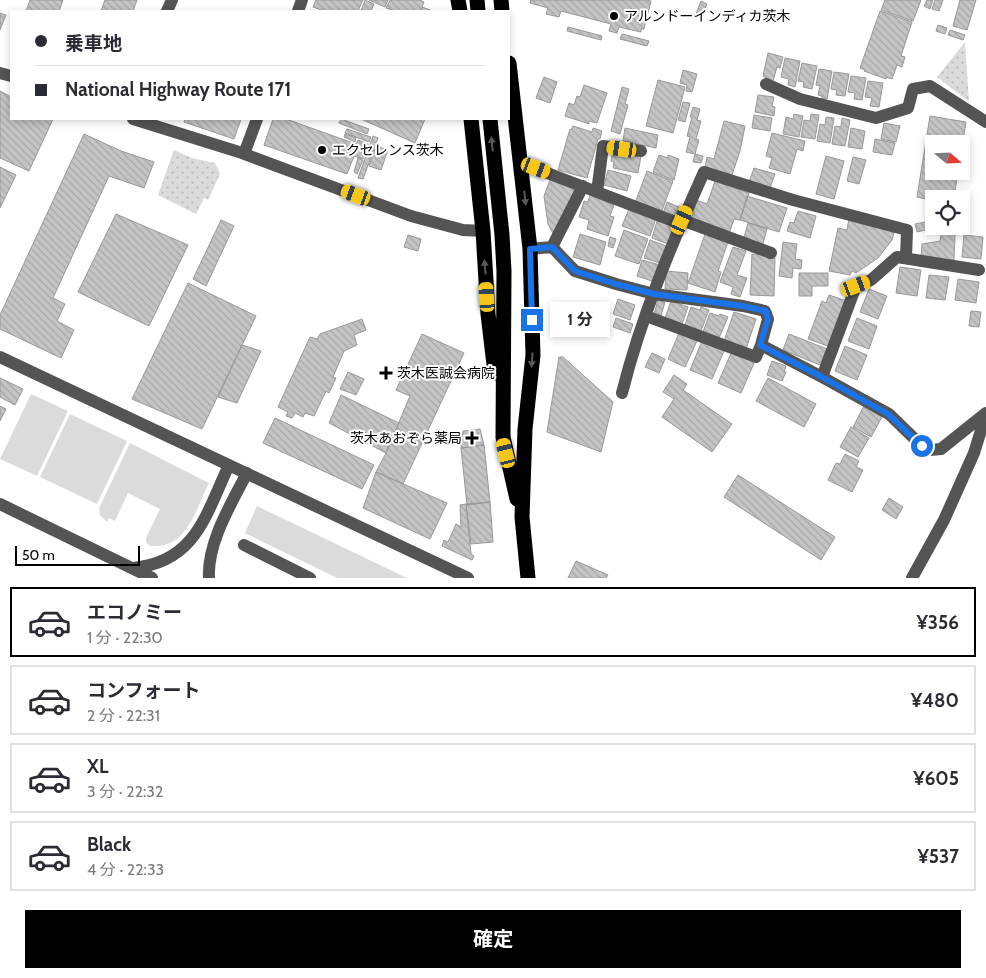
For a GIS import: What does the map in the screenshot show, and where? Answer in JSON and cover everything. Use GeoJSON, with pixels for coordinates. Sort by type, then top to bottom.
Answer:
{"type":"FeatureCollection","features":[{"type":"Feature","properties":{"kind":"highway"},"geometry":{"type":"LineString","coordinates":[[510,71],[530,249],[533,355],[525,429],[522,517],[528,578]]}},
{"type":"Feature","properties":{"kind":"highway"},"geometry":{"type":"LineString","coordinates":[[471,120],[483,231],[488,314],[502,437],[522,517]]}},
{"type":"Feature","properties":{"kind":"highway"},"geometry":{"type":"LineString","coordinates":[[490,120],[504,272],[502,437]]}},
{"type":"Feature","properties":{"kind":"street"},"geometry":{"type":"LineString","coordinates":[[766,84],[800,99],[876,118],[908,108],[913,89],[930,86],[986,122]]}},
{"type":"Feature","properties":{"kind":"street"},"geometry":{"type":"LineString","coordinates":[[136,120],[244,154],[411,216],[453,228],[483,231]]}},
{"type":"Feature","properties":{"kind":"street"},"geometry":{"type":"LineString","coordinates":[[244,154],[257,120]]}},
{"type":"Feature","properties":{"kind":"street"},"geometry":{"type":"LineString","coordinates":[[598,192],[603,146],[641,151]]}},
{"type":"Feature","properties":{"kind":"street"},"geometry":{"type":"LineString","coordinates":[[521,162],[598,192],[771,253]]}},
{"type":"Feature","properties":{"kind":"street"},"geometry":{"type":"LineString","coordinates":[[622,393],[629,366],[654,294],[681,222],[704,172],[793,200],[907,230],[906,258]]}},
{"type":"Feature","properties":{"kind":"street"},"geometry":{"type":"LineString","coordinates":[[552,247],[584,186]]}},
{"type":"Feature","properties":{"kind":"street"},"geometry":{"type":"LineString","coordinates":[[530,249],[552,247]]}},
{"type":"Feature","properties":{"kind":"street"},"geometry":{"type":"LineString","coordinates":[[552,247],[575,271],[654,294],[766,311],[768,319],[756,357],[646,316]]}},
{"type":"Feature","properties":{"kind":"street"},"geometry":{"type":"LineString","coordinates":[[822,377],[856,286],[871,280],[897,257],[979,270]]}},
{"type":"Feature","properties":{"kind":"street"},"geometry":{"type":"LineString","coordinates":[[760,345],[888,414],[922,446],[930,450],[941,449],[986,414]]}},
{"type":"Feature","properties":{"kind":"street"},"geometry":{"type":"LineString","coordinates":[[0,357],[468,578]]}},
{"type":"Feature","properties":{"kind":"street"},"geometry":{"type":"LineString","coordinates":[[912,578],[944,520],[974,453],[986,414]]}},
{"type":"Feature","properties":{"kind":"street"},"geometry":{"type":"LineString","coordinates":[[133,568],[158,564],[174,556],[187,545],[198,531],[229,465]]}},
{"type":"Feature","properties":{"kind":"street"},"geometry":{"type":"LineString","coordinates":[[209,578],[211,553],[215,539],[247,473]]}},
{"type":"Feature","properties":{"kind":"street"},"geometry":{"type":"LineString","coordinates":[[0,504],[152,578]]}},
{"type":"Feature","properties":{"kind":"street"},"geometry":{"type":"LineString","coordinates":[[244,545],[310,578]]}},
{"type":"Feature","properties":{"kind":"shaded area"},"geometry":{"type":"Polygon","coordinates":[[[965,42],[969,102],[937,77],[965,42]]]}},
{"type":"Feature","properties":{"kind":"shaded area"},"geometry":{"type":"Polygon","coordinates":[[[174,150],[192,158],[215,163],[220,174],[208,200],[204,198],[196,214],[158,195],[174,150]]]}},
{"type":"Feature","properties":{"kind":"shaded area"},"geometry":{"type":"Polygon","coordinates":[[[31,394],[68,411],[37,476],[0,459],[31,394]]]}},
{"type":"Feature","properties":{"kind":"shaded area"},"geometry":{"type":"Polygon","coordinates":[[[70,414],[127,441],[97,504],[40,477],[70,414]]]}},
{"type":"Feature","properties":{"kind":"shaded area"},"geometry":{"type":"Polygon","coordinates":[[[130,443],[209,483],[184,532],[167,544],[150,546],[147,544],[146,538],[160,509],[128,493],[115,521],[109,518],[107,522],[100,515],[99,508],[130,443]]]}},
{"type":"Feature","properties":{"kind":"shaded area"},"geometry":{"type":"Polygon","coordinates":[[[257,506],[407,578],[337,578],[245,533],[257,506]]]}},
{"type":"Feature","properties":{"kind":"building"},"geometry":{"type":"Polygon","coordinates":[[[30,0],[63,0],[59,10],[26,10],[30,0]]]}},
{"type":"Feature","properties":{"kind":"building"},"geometry":{"type":"Polygon","coordinates":[[[105,0],[137,0],[133,10],[101,10],[105,0]]]}},
{"type":"Feature","properties":{"kind":"building"},"geometry":{"type":"Polygon","coordinates":[[[316,0],[363,0],[358,10],[321,10],[313,7],[316,0]]]}},
{"type":"Feature","properties":{"kind":"building"},"geometry":{"type":"Polygon","coordinates":[[[365,0],[374,4],[371,10],[361,10],[365,0]]]}},
{"type":"Feature","properties":{"kind":"building"},"geometry":{"type":"Polygon","coordinates":[[[369,0],[388,0],[385,7],[369,0]]]}},
{"type":"Feature","properties":{"kind":"building"},"geometry":{"type":"Polygon","coordinates":[[[390,0],[420,0],[424,2],[422,7],[430,10],[392,10],[386,8],[390,0]]]}},
{"type":"Feature","properties":{"kind":"building","name":"アルンドーインディカ茨木"},"geometry":{"type":"Polygon","coordinates":[[[531,0],[651,1],[644,29],[641,29],[641,32],[619,27],[617,33],[609,31],[611,24],[561,11],[559,17],[546,14],[548,8],[530,3],[531,0]]]}},
{"type":"Feature","properties":{"kind":"building"},"geometry":{"type":"Polygon","coordinates":[[[885,0],[921,0],[913,21],[881,10],[885,0]]]}},
{"type":"Feature","properties":{"kind":"building"},"geometry":{"type":"Polygon","coordinates":[[[927,0],[933,0],[930,9],[924,6],[927,0]]]}},
{"type":"Feature","properties":{"kind":"building"},"geometry":{"type":"Polygon","coordinates":[[[935,0],[943,0],[939,11],[932,9],[935,0]]]}},
{"type":"Feature","properties":{"kind":"building"},"geometry":{"type":"Polygon","coordinates":[[[960,0],[976,0],[967,30],[953,26],[960,0]]]}},
{"type":"Feature","properties":{"kind":"building"},"geometry":{"type":"Polygon","coordinates":[[[701,1],[707,4],[702,16],[696,14],[701,1]]]}},
{"type":"Feature","properties":{"kind":"building"},"geometry":{"type":"Polygon","coordinates":[[[880,11],[912,22],[901,56],[905,57],[902,67],[897,65],[892,79],[886,77],[886,79],[860,68],[880,11]]]}},
{"type":"Feature","properties":{"kind":"building"},"geometry":{"type":"Polygon","coordinates":[[[0,13],[6,15],[0,30],[0,13]]]}},
{"type":"Feature","properties":{"kind":"building"},"geometry":{"type":"Polygon","coordinates":[[[938,25],[947,28],[945,34],[936,31],[938,25]]]}},
{"type":"Feature","properties":{"kind":"building"},"geometry":{"type":"Polygon","coordinates":[[[568,27],[602,36],[601,40],[567,31],[568,27]]]}},
{"type":"Feature","properties":{"kind":"building"},"geometry":{"type":"Polygon","coordinates":[[[950,30],[965,35],[963,40],[948,35],[950,30]]]}},
{"type":"Feature","properties":{"kind":"building"},"geometry":{"type":"Polygon","coordinates":[[[622,34],[649,41],[647,46],[620,39],[622,34]]]}},
{"type":"Feature","properties":{"kind":"building"},"geometry":{"type":"Polygon","coordinates":[[[768,53],[783,57],[780,68],[777,67],[773,81],[763,76],[768,53]]]}},
{"type":"Feature","properties":{"kind":"building"},"geometry":{"type":"Polygon","coordinates":[[[785,58],[800,61],[795,87],[788,85],[789,79],[781,77],[785,58]]]}},
{"type":"Feature","properties":{"kind":"building"},"geometry":{"type":"Polygon","coordinates":[[[802,63],[817,66],[812,89],[803,87],[804,82],[798,81],[802,63]]]}},
{"type":"Feature","properties":{"kind":"building"},"geometry":{"type":"Polygon","coordinates":[[[819,69],[832,71],[827,99],[818,95],[820,86],[816,85],[819,69]]]}},
{"type":"Feature","properties":{"kind":"building"},"geometry":{"type":"Polygon","coordinates":[[[683,70],[697,74],[692,92],[686,91],[687,85],[680,83],[683,70]]]}},
{"type":"Feature","properties":{"kind":"building"},"geometry":{"type":"Polygon","coordinates":[[[834,72],[849,74],[845,96],[836,95],[837,90],[831,89],[834,72]]]}},
{"type":"Feature","properties":{"kind":"building"},"geometry":{"type":"Polygon","coordinates":[[[851,76],[866,78],[862,100],[854,99],[855,93],[848,92],[851,76]]]}},
{"type":"Feature","properties":{"kind":"building"},"geometry":{"type":"Polygon","coordinates":[[[544,77],[557,82],[550,103],[536,98],[544,77]]]}},
{"type":"Feature","properties":{"kind":"building"},"geometry":{"type":"Polygon","coordinates":[[[658,80],[685,87],[673,133],[646,126],[658,80]]]}},
{"type":"Feature","properties":{"kind":"building"},"geometry":{"type":"Polygon","coordinates":[[[868,81],[883,83],[879,107],[870,106],[872,98],[865,97],[868,81]]]}},
{"type":"Feature","properties":{"kind":"building"},"geometry":{"type":"Polygon","coordinates":[[[584,85],[607,93],[597,123],[589,121],[589,124],[565,116],[569,103],[574,105],[577,96],[580,97],[584,85]]]}},
{"type":"Feature","properties":{"kind":"building"},"geometry":{"type":"Polygon","coordinates":[[[622,87],[629,89],[625,104],[628,105],[620,134],[611,131],[622,87]]]}},
{"type":"Feature","properties":{"kind":"building"},"geometry":{"type":"Polygon","coordinates":[[[0,91],[10,96],[10,120],[53,120],[29,171],[0,158],[0,91]]]}},
{"type":"Feature","properties":{"kind":"building"},"geometry":{"type":"Polygon","coordinates":[[[758,95],[774,97],[772,106],[775,107],[774,116],[755,112],[758,95]]]}},
{"type":"Feature","properties":{"kind":"building"},"geometry":{"type":"Polygon","coordinates":[[[683,102],[690,103],[685,122],[678,120],[683,102]]]}},
{"type":"Feature","properties":{"kind":"building"},"geometry":{"type":"Polygon","coordinates":[[[693,107],[700,109],[697,120],[701,121],[696,139],[699,140],[695,154],[686,152],[690,137],[687,136],[693,107]]]}},
{"type":"Feature","properties":{"kind":"building"},"geometry":{"type":"Polygon","coordinates":[[[794,114],[803,116],[799,137],[783,134],[786,117],[793,119],[794,114]]]}},
{"type":"Feature","properties":{"kind":"building"},"geometry":{"type":"Polygon","coordinates":[[[811,114],[819,115],[815,139],[801,137],[804,120],[810,121],[811,114]]]}},
{"type":"Feature","properties":{"kind":"building"},"geometry":{"type":"Polygon","coordinates":[[[754,115],[772,118],[770,131],[752,128],[754,115]]]}},
{"type":"Feature","properties":{"kind":"building"},"geometry":{"type":"Polygon","coordinates":[[[930,116],[966,122],[964,135],[927,135],[930,116]]]}},
{"type":"Feature","properties":{"kind":"building"},"geometry":{"type":"Polygon","coordinates":[[[826,117],[834,118],[830,143],[817,141],[820,124],[825,125],[826,117]]]}},
{"type":"Feature","properties":{"kind":"building"},"geometry":{"type":"Polygon","coordinates":[[[842,118],[850,120],[845,146],[832,144],[835,126],[841,127],[842,118]]]}},
{"type":"Feature","properties":{"kind":"building"},"geometry":{"type":"Polygon","coordinates":[[[185,120],[241,120],[234,139],[184,122],[185,120]]]}},
{"type":"Feature","properties":{"kind":"building","name":"エクセレンス茨木"},"geometry":{"type":"Polygon","coordinates":[[[273,120],[289,120],[356,144],[358,140],[368,144],[363,159],[354,156],[347,174],[264,145],[273,120]]]}},
{"type":"Feature","properties":{"kind":"building"},"geometry":{"type":"Polygon","coordinates":[[[340,120],[344,120],[369,129],[367,134],[339,123],[340,120]]]}},
{"type":"Feature","properties":{"kind":"building"},"geometry":{"type":"Polygon","coordinates":[[[363,120],[425,120],[415,143],[363,120]]]}},
{"type":"Feature","properties":{"kind":"building"},"geometry":{"type":"Polygon","coordinates":[[[724,121],[745,126],[740,151],[732,175],[705,168],[707,157],[714,159],[724,121]]]}},
{"type":"Feature","properties":{"kind":"building"},"geometry":{"type":"Polygon","coordinates":[[[884,123],[900,126],[896,142],[881,139],[884,123]]]}},
{"type":"Feature","properties":{"kind":"building"},"geometry":{"type":"Polygon","coordinates":[[[573,126],[592,132],[593,128],[602,131],[587,178],[558,170],[570,129],[573,126]]]}},
{"type":"Feature","properties":{"kind":"building"},"geometry":{"type":"Polygon","coordinates":[[[625,128],[658,135],[656,148],[623,141],[625,128]]]}},
{"type":"Feature","properties":{"kind":"building"},"geometry":{"type":"Polygon","coordinates":[[[851,128],[865,131],[862,149],[848,147],[851,128]]]}},
{"type":"Feature","properties":{"kind":"building"},"geometry":{"type":"Polygon","coordinates":[[[347,129],[371,137],[369,142],[345,133],[347,129]]]}},
{"type":"Feature","properties":{"kind":"building"},"geometry":{"type":"Polygon","coordinates":[[[772,133],[805,141],[803,151],[797,149],[790,174],[769,168],[772,158],[766,156],[772,133]]]}},
{"type":"Feature","properties":{"kind":"building"},"geometry":{"type":"Polygon","coordinates":[[[84,134],[121,151],[154,162],[144,188],[109,176],[53,298],[65,304],[57,321],[74,330],[61,358],[0,329],[0,315],[84,134]]]}},
{"type":"Feature","properties":{"kind":"building"},"geometry":{"type":"Polygon","coordinates":[[[345,134],[356,138],[355,142],[344,137],[345,134]]]}},
{"type":"Feature","properties":{"kind":"building"},"geometry":{"type":"Polygon","coordinates":[[[373,136],[378,138],[363,179],[358,178],[373,136]]]}},
{"type":"Feature","properties":{"kind":"building"},"geometry":{"type":"Polygon","coordinates":[[[875,139],[895,143],[892,155],[873,152],[875,139]]]}},
{"type":"Feature","properties":{"kind":"building"},"geometry":{"type":"Polygon","coordinates":[[[376,146],[388,150],[381,170],[369,166],[376,146]]]}},
{"type":"Feature","properties":{"kind":"building"},"geometry":{"type":"Polygon","coordinates":[[[925,147],[925,180],[957,180],[955,190],[925,190],[925,199],[917,197],[925,147]]]}},
{"type":"Feature","properties":{"kind":"building"},"geometry":{"type":"Polygon","coordinates":[[[613,151],[641,156],[638,173],[613,168],[614,162],[611,161],[613,151]]]}},
{"type":"Feature","properties":{"kind":"building"},"geometry":{"type":"Polygon","coordinates":[[[695,154],[703,156],[701,163],[693,162],[695,154]]]}},
{"type":"Feature","properties":{"kind":"building"},"geometry":{"type":"Polygon","coordinates":[[[659,155],[668,158],[668,155],[679,159],[674,180],[653,172],[659,155]]]}},
{"type":"Feature","properties":{"kind":"building"},"geometry":{"type":"Polygon","coordinates":[[[826,156],[844,161],[834,199],[816,194],[826,156]]]}},
{"type":"Feature","properties":{"kind":"building"},"geometry":{"type":"Polygon","coordinates":[[[853,157],[866,160],[859,184],[847,181],[853,157]]]}},
{"type":"Feature","properties":{"kind":"building"},"geometry":{"type":"Polygon","coordinates":[[[358,158],[363,160],[357,174],[354,172],[358,158]]]}},
{"type":"Feature","properties":{"kind":"building"},"geometry":{"type":"Polygon","coordinates":[[[0,167],[16,175],[0,208],[0,167]]]}},
{"type":"Feature","properties":{"kind":"building"},"geometry":{"type":"Polygon","coordinates":[[[754,168],[775,174],[770,188],[749,182],[754,168]]]}},
{"type":"Feature","properties":{"kind":"building"},"geometry":{"type":"Polygon","coordinates":[[[608,170],[631,176],[627,191],[604,185],[608,170]]]}},
{"type":"Feature","properties":{"kind":"building"},"geometry":{"type":"Polygon","coordinates":[[[647,171],[673,181],[661,213],[635,203],[647,171]]]}},
{"type":"Feature","properties":{"kind":"building"},"geometry":{"type":"Polygon","coordinates":[[[551,177],[577,187],[554,236],[548,224],[544,196],[551,177]]]}},
{"type":"Feature","properties":{"kind":"building"},"geometry":{"type":"Polygon","coordinates":[[[715,181],[749,193],[740,220],[734,219],[729,234],[686,219],[693,199],[707,204],[715,181]]]}},
{"type":"Feature","properties":{"kind":"building"},"geometry":{"type":"Polygon","coordinates":[[[590,195],[614,205],[610,216],[614,217],[608,236],[587,229],[589,220],[579,217],[584,201],[588,202],[590,195]]]}},
{"type":"Feature","properties":{"kind":"building"},"geometry":{"type":"Polygon","coordinates":[[[747,196],[787,208],[779,232],[740,220],[747,196]]]}},
{"type":"Feature","properties":{"kind":"building"},"geometry":{"type":"Polygon","coordinates":[[[667,202],[681,208],[677,219],[663,213],[667,202]]]}},
{"type":"Feature","properties":{"kind":"building"},"geometry":{"type":"Polygon","coordinates":[[[629,209],[656,218],[650,236],[622,226],[629,209]]]}},
{"type":"Feature","properties":{"kind":"building"},"geometry":{"type":"Polygon","coordinates":[[[798,211],[816,216],[810,238],[787,231],[790,222],[794,223],[798,211]]]}},
{"type":"Feature","properties":{"kind":"building"},"geometry":{"type":"Polygon","coordinates":[[[116,214],[188,245],[149,326],[78,292],[116,214]]]}},
{"type":"Feature","properties":{"kind":"building"},"geometry":{"type":"Polygon","coordinates":[[[849,218],[895,229],[892,240],[878,258],[856,273],[852,271],[850,275],[829,271],[838,228],[847,230],[849,218]]]}},
{"type":"Feature","properties":{"kind":"building"},"geometry":{"type":"Polygon","coordinates":[[[221,220],[234,226],[206,286],[193,279],[221,220]]]}},
{"type":"Feature","properties":{"kind":"building"},"geometry":{"type":"Polygon","coordinates":[[[657,221],[674,226],[668,244],[652,238],[657,221]]]}},
{"type":"Feature","properties":{"kind":"building"},"geometry":{"type":"Polygon","coordinates":[[[925,222],[925,230],[917,232],[915,224],[925,222]]]}},
{"type":"Feature","properties":{"kind":"building"},"geometry":{"type":"Polygon","coordinates":[[[748,223],[767,229],[762,247],[743,241],[748,223]]]}},
{"type":"Feature","properties":{"kind":"building"},"geometry":{"type":"Polygon","coordinates":[[[624,230],[648,239],[639,264],[615,256],[624,230]]]}},
{"type":"Feature","properties":{"kind":"building"},"geometry":{"type":"Polygon","coordinates":[[[580,234],[606,242],[600,265],[573,257],[580,234]]]}},
{"type":"Feature","properties":{"kind":"building"},"geometry":{"type":"Polygon","coordinates":[[[705,234],[728,242],[718,271],[721,272],[715,292],[688,283],[705,234]]]}},
{"type":"Feature","properties":{"kind":"building"},"geometry":{"type":"Polygon","coordinates":[[[408,235],[421,239],[418,251],[404,247],[408,235]]]}},
{"type":"Feature","properties":{"kind":"building"},"geometry":{"type":"Polygon","coordinates":[[[941,235],[955,235],[954,260],[921,258],[922,244],[940,241],[941,235]]]}},
{"type":"Feature","properties":{"kind":"building"},"geometry":{"type":"Polygon","coordinates":[[[964,235],[983,237],[981,259],[962,257],[964,235]]]}},
{"type":"Feature","properties":{"kind":"building"},"geometry":{"type":"Polygon","coordinates":[[[610,237],[616,239],[613,248],[608,246],[610,237]]]}},
{"type":"Feature","properties":{"kind":"building"},"geometry":{"type":"Polygon","coordinates":[[[650,240],[669,247],[663,264],[644,258],[650,240]]]}},
{"type":"Feature","properties":{"kind":"building"},"geometry":{"type":"Polygon","coordinates":[[[783,242],[797,244],[795,259],[802,260],[801,269],[793,268],[792,278],[779,276],[783,242]]]}},
{"type":"Feature","properties":{"kind":"building"},"geometry":{"type":"Polygon","coordinates":[[[733,247],[746,251],[737,275],[747,278],[740,297],[731,294],[733,287],[720,282],[733,247]]]}},
{"type":"Feature","properties":{"kind":"building"},"geometry":{"type":"Polygon","coordinates":[[[752,254],[775,258],[774,296],[750,295],[752,254]]]}},
{"type":"Feature","properties":{"kind":"building"},"geometry":{"type":"Polygon","coordinates":[[[642,260],[660,265],[655,282],[637,276],[642,260]]]}},
{"type":"Feature","properties":{"kind":"building"},"geometry":{"type":"Polygon","coordinates":[[[900,267],[921,270],[917,296],[896,293],[900,267]]]}},
{"type":"Feature","properties":{"kind":"building"},"geometry":{"type":"Polygon","coordinates":[[[666,271],[688,273],[687,290],[665,289],[666,271]]]}},
{"type":"Feature","properties":{"kind":"building"},"geometry":{"type":"Polygon","coordinates":[[[799,273],[828,273],[828,286],[812,286],[812,296],[799,296],[799,273]]]}},
{"type":"Feature","properties":{"kind":"building"},"geometry":{"type":"Polygon","coordinates":[[[929,275],[949,277],[945,300],[926,298],[929,275]]]}},
{"type":"Feature","properties":{"kind":"building"},"geometry":{"type":"Polygon","coordinates":[[[958,279],[979,282],[976,303],[955,300],[958,279]]]}},
{"type":"Feature","properties":{"kind":"building"},"geometry":{"type":"Polygon","coordinates":[[[188,283],[256,316],[202,429],[132,399],[188,283]]]}},
{"type":"Feature","properties":{"kind":"building"},"geometry":{"type":"Polygon","coordinates":[[[869,289],[887,296],[878,319],[860,312],[869,289]]]}},
{"type":"Feature","properties":{"kind":"building"},"geometry":{"type":"Polygon","coordinates":[[[829,295],[847,301],[831,347],[808,339],[822,301],[826,303],[829,295]]]}},
{"type":"Feature","properties":{"kind":"building"},"geometry":{"type":"Polygon","coordinates":[[[618,299],[635,305],[630,320],[613,314],[618,299]]]}},
{"type":"Feature","properties":{"kind":"building"},"geometry":{"type":"Polygon","coordinates":[[[658,300],[665,302],[661,316],[654,314],[658,300]]]}},
{"type":"Feature","properties":{"kind":"building"},"geometry":{"type":"Polygon","coordinates":[[[671,301],[688,307],[682,324],[665,318],[671,301]]]}},
{"type":"Feature","properties":{"kind":"building"},"geometry":{"type":"Polygon","coordinates":[[[691,307],[700,310],[701,307],[709,310],[701,331],[685,325],[691,307]]]}},
{"type":"Feature","properties":{"kind":"building"},"geometry":{"type":"Polygon","coordinates":[[[971,311],[981,312],[979,327],[969,326],[971,311]]]}},
{"type":"Feature","properties":{"kind":"building"},"geometry":{"type":"Polygon","coordinates":[[[734,312],[756,319],[746,349],[724,341],[734,312]]]}},
{"type":"Feature","properties":{"kind":"building"},"geometry":{"type":"Polygon","coordinates":[[[710,313],[728,317],[719,338],[703,332],[710,313]]]}},
{"type":"Feature","properties":{"kind":"building"},"geometry":{"type":"Polygon","coordinates":[[[616,318],[633,324],[630,333],[613,327],[616,318]]]}},
{"type":"Feature","properties":{"kind":"building"},"geometry":{"type":"Polygon","coordinates":[[[857,318],[877,326],[869,349],[848,341],[857,318]]]}},
{"type":"Feature","properties":{"kind":"building"},"geometry":{"type":"Polygon","coordinates":[[[362,319],[366,330],[354,335],[357,345],[344,351],[333,377],[336,378],[329,393],[326,391],[314,416],[305,413],[303,417],[295,413],[292,418],[286,416],[288,412],[278,407],[310,337],[317,339],[320,334],[362,319]]]}},
{"type":"Feature","properties":{"kind":"building"},"geometry":{"type":"Polygon","coordinates":[[[679,333],[697,341],[685,367],[668,359],[679,333]]]}},
{"type":"Feature","properties":{"kind":"building"},"geometry":{"type":"Polygon","coordinates":[[[422,334],[464,353],[403,484],[376,472],[410,396],[396,390],[422,334]]]}},
{"type":"Feature","properties":{"kind":"building"},"geometry":{"type":"Polygon","coordinates":[[[789,334],[827,349],[820,365],[783,350],[789,334]]]}},
{"type":"Feature","properties":{"kind":"building"},"geometry":{"type":"Polygon","coordinates":[[[702,341],[724,351],[712,379],[690,370],[702,341]]]}},
{"type":"Feature","properties":{"kind":"building"},"geometry":{"type":"Polygon","coordinates":[[[242,345],[261,351],[237,403],[218,397],[242,345]]]}},
{"type":"Feature","properties":{"kind":"building"},"geometry":{"type":"Polygon","coordinates":[[[845,346],[867,355],[857,380],[835,371],[845,346]]]}},
{"type":"Feature","properties":{"kind":"building"},"geometry":{"type":"Polygon","coordinates":[[[732,351],[755,361],[741,393],[718,383],[732,351]]]}},
{"type":"Feature","properties":{"kind":"building"},"geometry":{"type":"Polygon","coordinates":[[[652,353],[665,359],[659,373],[645,367],[652,353]]]}},
{"type":"Feature","properties":{"kind":"building"},"geometry":{"type":"Polygon","coordinates":[[[559,357],[563,357],[613,402],[601,452],[547,432],[559,357]]]}},
{"type":"Feature","properties":{"kind":"building"},"geometry":{"type":"Polygon","coordinates":[[[772,361],[786,366],[784,372],[786,372],[782,381],[767,375],[772,361]]]}},
{"type":"Feature","properties":{"kind":"building"},"geometry":{"type":"Polygon","coordinates":[[[348,372],[364,379],[356,395],[340,389],[348,372]]]}},
{"type":"Feature","properties":{"kind":"building"},"geometry":{"type":"Polygon","coordinates":[[[674,375],[687,384],[683,390],[732,424],[712,452],[662,417],[674,399],[663,392],[674,375]]]}},
{"type":"Feature","properties":{"kind":"building"},"geometry":{"type":"Polygon","coordinates":[[[0,378],[23,389],[15,405],[0,397],[0,378]]]}},
{"type":"Feature","properties":{"kind":"building"},"geometry":{"type":"Polygon","coordinates":[[[768,378],[816,404],[804,427],[756,401],[768,378]]]}},
{"type":"Feature","properties":{"kind":"building"},"geometry":{"type":"Polygon","coordinates":[[[341,395],[399,423],[386,453],[329,423],[341,395]]]}},
{"type":"Feature","properties":{"kind":"building"},"geometry":{"type":"Polygon","coordinates":[[[0,406],[6,409],[0,421],[0,406]]]}},
{"type":"Feature","properties":{"kind":"building"},"geometry":{"type":"Polygon","coordinates":[[[864,406],[882,417],[871,437],[853,427],[864,406]]]}},
{"type":"Feature","properties":{"kind":"building"},"geometry":{"type":"Polygon","coordinates":[[[275,418],[374,465],[362,489],[263,443],[275,418]]]}},
{"type":"Feature","properties":{"kind":"building"},"geometry":{"type":"Polygon","coordinates":[[[851,427],[869,438],[858,457],[840,447],[851,427]]]}},
{"type":"Feature","properties":{"kind":"building","name":"茨木あおぞら薬局"},"geometry":{"type":"Polygon","coordinates":[[[480,429],[484,445],[461,448],[463,431],[480,429]]]}},
{"type":"Feature","properties":{"kind":"building"},"geometry":{"type":"Polygon","coordinates":[[[484,445],[490,502],[467,505],[461,448],[484,445]]]}},
{"type":"Feature","properties":{"kind":"building"},"geometry":{"type":"Polygon","coordinates":[[[845,454],[859,461],[856,467],[863,470],[852,492],[828,480],[836,463],[840,464],[845,454]]]}},
{"type":"Feature","properties":{"kind":"building"},"geometry":{"type":"Polygon","coordinates":[[[376,472],[447,503],[430,539],[363,508],[376,472]]]}},
{"type":"Feature","properties":{"kind":"building"},"geometry":{"type":"Polygon","coordinates":[[[738,475],[835,537],[821,560],[724,497],[738,475]]]}},
{"type":"Feature","properties":{"kind":"building"},"geometry":{"type":"Polygon","coordinates":[[[889,498],[903,507],[896,519],[882,510],[889,498]]]}},
{"type":"Feature","properties":{"kind":"building"},"geometry":{"type":"Polygon","coordinates":[[[490,502],[493,542],[471,544],[466,504],[490,502]]]}},
{"type":"Feature","properties":{"kind":"building"},"geometry":{"type":"Polygon","coordinates":[[[466,504],[471,554],[474,556],[472,560],[442,546],[444,540],[448,542],[456,524],[461,527],[460,505],[466,504]]]}},
{"type":"Feature","properties":{"kind":"building"},"geometry":{"type":"Polygon","coordinates":[[[576,561],[608,575],[606,578],[568,578],[576,561]]]}},
{"type":"Feature","properties":{"kind":"place","name":"アルンドーインディカ茨木"},"geometry":{"type":"Point","coordinates":[614,16]}},
{"type":"Feature","properties":{"kind":"place","name":"エクセレンス茨木"},"geometry":{"type":"Point","coordinates":[322,150]}},
{"type":"Feature","properties":{"kind":"place","name":"茨木医誠会病院"},"geometry":{"type":"Point","coordinates":[386,373]}},
{"type":"Feature","properties":{"kind":"place","name":"茨木あおぞら薬局"},"geometry":{"type":"Point","coordinates":[472,438]}},
{"type":"Feature","properties":{"kind":"route"},"geometry":{"type":"LineString","coordinates":[[532,320],[530,249],[552,247],[575,271],[616,284],[654,294],[766,311],[768,319],[760,345],[888,414],[922,446]]}}]}
